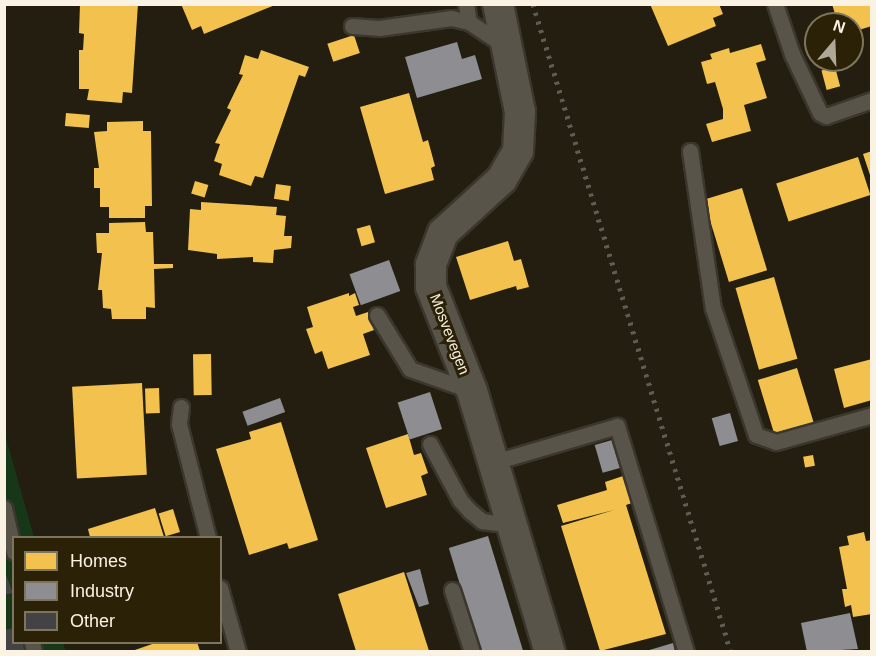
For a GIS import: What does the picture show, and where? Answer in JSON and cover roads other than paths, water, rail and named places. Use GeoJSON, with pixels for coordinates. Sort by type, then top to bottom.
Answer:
{"type":"FeatureCollection","features":[{"type":"Feature","properties":{"kind":"street","name":"Mosvevegen"},"geometry":{"type":"LineString","coordinates":[[498,4],[520,112],[516,157],[475,207],[443,232],[431,265],[431,287],[438,310],[472,392],[550,651]]}},
{"type":"Feature","properties":{"kind":"lane"},"geometry":{"type":"LineString","coordinates":[[466,4],[469,22]]}},
{"type":"Feature","properties":{"kind":"lane"},"geometry":{"type":"LineString","coordinates":[[775,4],[792,54],[820,113],[826,116],[872,100]]}},
{"type":"Feature","properties":{"kind":"lane"},"geometry":{"type":"LineString","coordinates":[[352,26],[379,28],[428,18],[469,22],[507,48]]}},
{"type":"Feature","properties":{"kind":"lane"},"geometry":{"type":"LineString","coordinates":[[690,151],[713,308],[756,435],[776,442],[872,416]]}},
{"type":"Feature","properties":{"kind":"lane"},"geometry":{"type":"LineString","coordinates":[[377,315],[410,369],[472,392]]}},
{"type":"Feature","properties":{"kind":"lane"},"geometry":{"type":"LineString","coordinates":[[181,407],[179,424],[208,536]]}},
{"type":"Feature","properties":{"kind":"lane"},"geometry":{"type":"LineString","coordinates":[[494,462],[617,426],[686,651]]}},
{"type":"Feature","properties":{"kind":"lane"},"geometry":{"type":"LineString","coordinates":[[430,444],[460,500],[470,511],[482,521],[512,525]]}},
{"type":"Feature","properties":{"kind":"lane"},"geometry":{"type":"LineString","coordinates":[[4,508],[12,543]]}},
{"type":"Feature","properties":{"kind":"lane"},"geometry":{"type":"LineString","coordinates":[[452,590],[472,651]]}},
{"type":"Feature","properties":{"kind":"lane"},"geometry":{"type":"LineString","coordinates":[[222,595],[238,651]]}},
{"type":"Feature","properties":{"kind":"railway"},"geometry":{"type":"LineString","coordinates":[[533,4],[731,652]]}}]}
